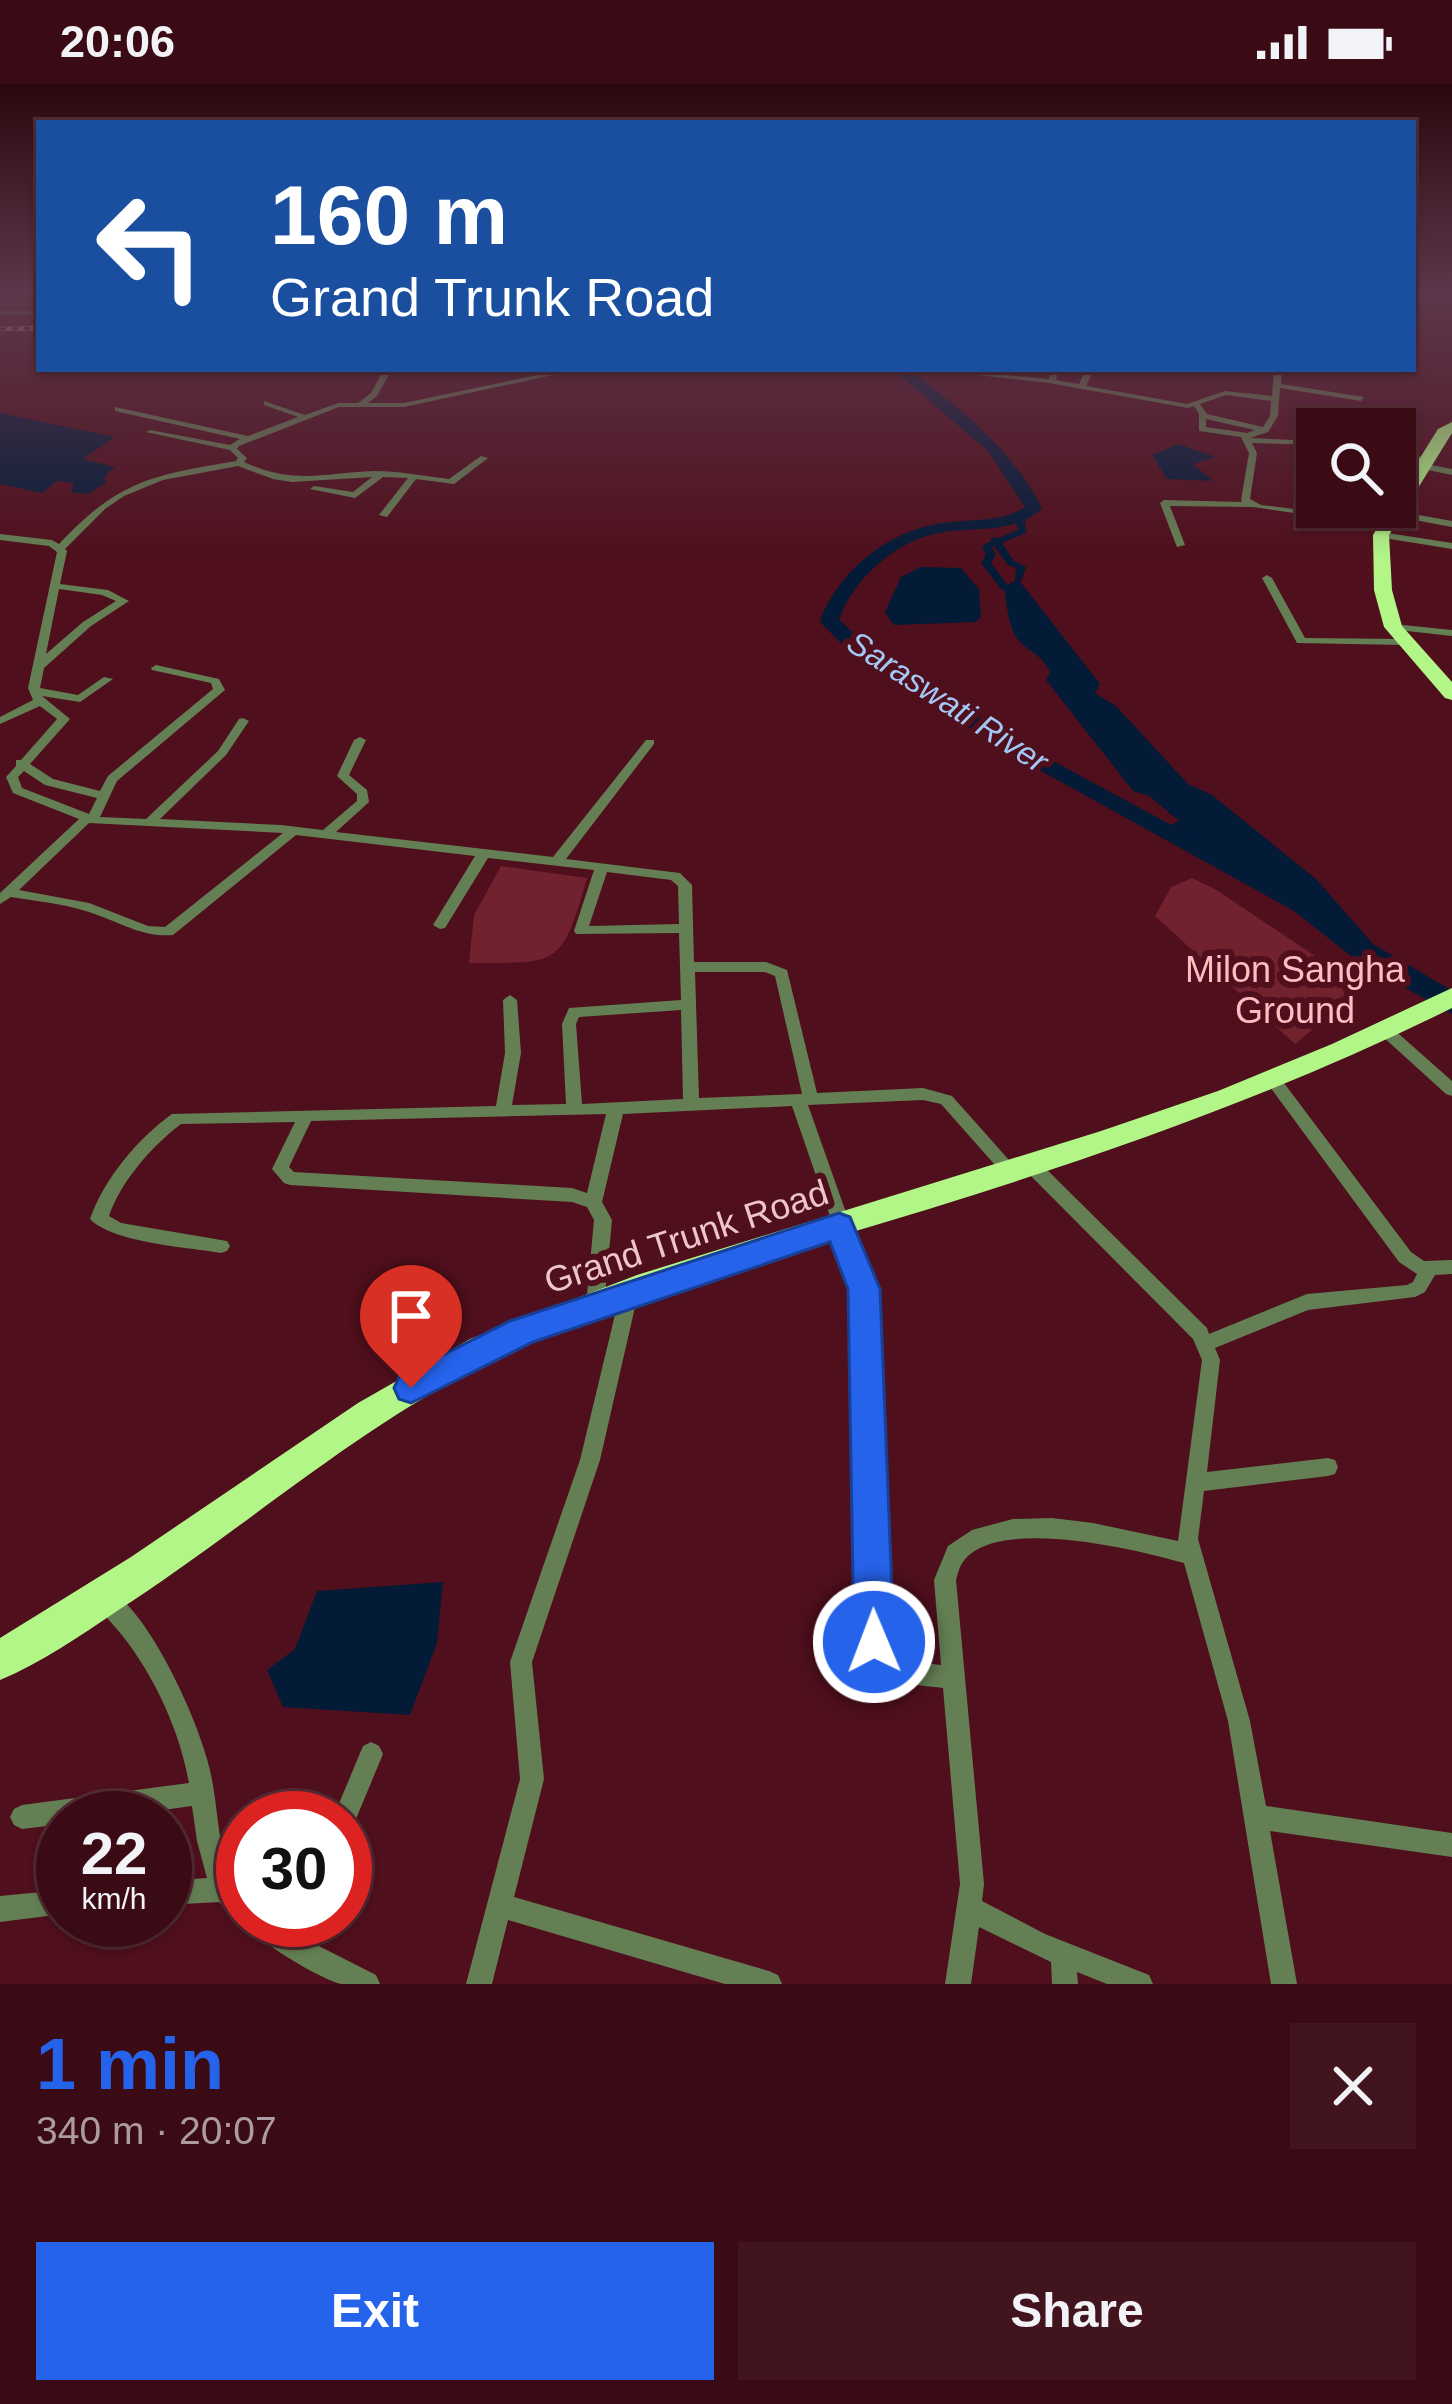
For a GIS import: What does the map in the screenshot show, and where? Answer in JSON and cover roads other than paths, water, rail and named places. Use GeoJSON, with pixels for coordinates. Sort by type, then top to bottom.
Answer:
{"type":"FeatureCollection","features":[{"type":"Feature","properties":{"kind":"highway"},"geometry":{"type":"LineString","coordinates":[[1416,474],[1449,426]]}},
{"type":"Feature","properties":{"kind":"highway"},"geometry":{"type":"LineString","coordinates":[[1385,528],[1383,590],[1398,634],[1452,694]]}},
{"type":"Feature","properties":{"kind":"highway","name":"Grand Trunk Road"},"geometry":{"type":"LineString","coordinates":[[0,1660],[104,1597],[411,1388],[468,1355],[629,1294],[1275,1083],[1452,997]]}},
{"type":"Feature","properties":{"kind":"street"},"geometry":{"type":"LineString","coordinates":[[360,405],[381,382]]}},
{"type":"Feature","properties":{"kind":"street"},"geometry":{"type":"LineString","coordinates":[[232,448],[304,417],[360,405],[415,404],[519,382]]}},
{"type":"Feature","properties":{"kind":"street"},"geometry":{"type":"LineString","coordinates":[[1054,382],[1200,411],[1265,430]]}},
{"type":"Feature","properties":{"kind":"street"},"geometry":{"type":"LineString","coordinates":[[1082,386],[1084,382]]}},
{"type":"Feature","properties":{"kind":"street"},"geometry":{"type":"LineString","coordinates":[[1245,438],[1265,430],[1279,382]]}},
{"type":"Feature","properties":{"kind":"street"},"geometry":{"type":"LineString","coordinates":[[1280,386],[1361,399]]}},
{"type":"Feature","properties":{"kind":"street"},"geometry":{"type":"LineString","coordinates":[[1200,411],[1222,393],[1276,398]]}},
{"type":"Feature","properties":{"kind":"street"},"geometry":{"type":"LineString","coordinates":[[267,404],[304,417]]}},
{"type":"Feature","properties":{"kind":"street"},"geometry":{"type":"LineString","coordinates":[[118,409],[249,439]]}},
{"type":"Feature","properties":{"kind":"street"},"geometry":{"type":"LineString","coordinates":[[1200,411],[1202,429],[1296,442]]}},
{"type":"Feature","properties":{"kind":"street"},"geometry":{"type":"LineString","coordinates":[[150,432],[232,448],[243,458],[238,463]]}},
{"type":"Feature","properties":{"kind":"street"},"geometry":{"type":"LineString","coordinates":[[1245,438],[1253,453],[1245,488],[1245,500],[1251,505]]}},
{"type":"Feature","properties":{"kind":"street"},"geometry":{"type":"LineString","coordinates":[[484,458],[458,481],[381,474],[302,484],[273,480],[238,463],[178,470],[107,499],[61,547],[38,668],[38,697],[64,719],[20,763],[12,777],[16,790],[89,820],[293,831],[682,880],[690,967],[692,1105]]}},
{"type":"Feature","properties":{"kind":"street"},"geometry":{"type":"LineString","coordinates":[[1416,461],[1452,472]]}},
{"type":"Feature","properties":{"kind":"street"},"geometry":{"type":"LineString","coordinates":[[290,492],[320,489],[356,495],[381,474]]}},
{"type":"Feature","properties":{"kind":"street"},"geometry":{"type":"LineString","coordinates":[[384,515],[413,477]]}},
{"type":"Feature","properties":{"kind":"street"},"geometry":{"type":"LineString","coordinates":[[1180,545],[1164,503],[1296,511]]}},
{"type":"Feature","properties":{"kind":"street"},"geometry":{"type":"LineString","coordinates":[[1416,524],[1452,524]]}},
{"type":"Feature","properties":{"kind":"street"},"geometry":{"type":"LineString","coordinates":[[1397,528],[1452,546]]}},
{"type":"Feature","properties":{"kind":"street"},"geometry":{"type":"LineString","coordinates":[[0,537],[61,547]]}},
{"type":"Feature","properties":{"kind":"street"},"geometry":{"type":"LineString","coordinates":[[1268,578],[1298,640],[1452,633]]}},
{"type":"Feature","properties":{"kind":"street"},"geometry":{"type":"LineString","coordinates":[[38,668],[87,624],[124,601],[116,595],[56,586]]}},
{"type":"Feature","properties":{"kind":"street"},"geometry":{"type":"LineString","coordinates":[[4,896],[89,820],[118,773],[220,687],[203,676],[156,668]]}},
{"type":"Feature","properties":{"kind":"street"},"geometry":{"type":"LineString","coordinates":[[0,721],[38,697],[80,699],[108,679]]}},
{"type":"Feature","properties":{"kind":"street"},"geometry":{"type":"LineString","coordinates":[[148,824],[222,753],[243,721]]}},
{"type":"Feature","properties":{"kind":"street"},"geometry":{"type":"LineString","coordinates":[[325,835],[363,802],[363,793],[343,776],[359,740]]}},
{"type":"Feature","properties":{"kind":"street"},"geometry":{"type":"LineString","coordinates":[[556,863],[650,742]]}},
{"type":"Feature","properties":{"kind":"street"},"geometry":{"type":"LineString","coordinates":[[20,763],[49,782],[104,796]]}},
{"type":"Feature","properties":{"kind":"street"},"geometry":{"type":"LineString","coordinates":[[4,896],[88,907],[146,930],[168,932],[293,831]]}},
{"type":"Feature","properties":{"kind":"street"},"geometry":{"type":"LineString","coordinates":[[440,925],[482,856]]}},
{"type":"Feature","properties":{"kind":"street"},"geometry":{"type":"LineString","coordinates":[[602,867],[581,931],[687,928]]}},
{"type":"Feature","properties":{"kind":"street"},"geometry":{"type":"LineString","coordinates":[[690,967],[766,967],[782,973],[805,1100],[839,1226],[864,1289],[876,1656],[894,1671],[953,1678]]}},
{"type":"Feature","properties":{"kind":"street"},"geometry":{"type":"LineString","coordinates":[[503,1112],[512,1053],[510,1000]]}},
{"type":"Feature","properties":{"kind":"street"},"geometry":{"type":"LineString","coordinates":[[574,1110],[569,1024],[574,1012],[689,1004]]}},
{"type":"Feature","properties":{"kind":"street"},"geometry":{"type":"LineString","coordinates":[[1398,1026],[1452,1090]]}},
{"type":"Feature","properties":{"kind":"street"},"geometry":{"type":"LineString","coordinates":[[1275,1083],[1405,1257],[1429,1270],[1452,1267]]}},
{"type":"Feature","properties":{"kind":"street"},"geometry":{"type":"LineString","coordinates":[[221,1246],[103,1226],[100,1210],[159,1133],[178,1118],[574,1110],[923,1094],[946,1100],[1205,1344],[1211,1378],[1188,1523],[1239,1721],[1284,1984]]}},
{"type":"Feature","properties":{"kind":"street"},"geometry":{"type":"LineString","coordinates":[[593,1202],[616,1108]]}},
{"type":"Feature","properties":{"kind":"street"},"geometry":{"type":"LineString","coordinates":[[306,1115],[280,1169],[290,1178],[572,1195],[593,1202],[603,1220],[596,1306]]}},
{"type":"Feature","properties":{"kind":"street"},"geometry":{"type":"LineString","coordinates":[[1205,1344],[1306,1302],[1409,1292],[1419,1287],[1429,1270]]}},
{"type":"Feature","properties":{"kind":"street"},"geometry":{"type":"LineString","coordinates":[[479,1984],[533,1761],[520,1662],[590,1460],[629,1294]]}},
{"type":"Feature","properties":{"kind":"street"},"geometry":{"type":"LineString","coordinates":[[1194,1483],[1328,1468]]}},
{"type":"Feature","properties":{"kind":"street"},"geometry":{"type":"LineString","coordinates":[[958,1984],[971,1909],[945,1580],[949,1560],[961,1544],[992,1533],[1094,1529],[1193,1555]]}},
{"type":"Feature","properties":{"kind":"street"},"geometry":{"type":"LineString","coordinates":[[104,1597],[139,1638],[172,1694],[204,1793],[216,1851]]}},
{"type":"Feature","properties":{"kind":"street"},"geometry":{"type":"LineString","coordinates":[[356,1791],[371,1754]]}},
{"type":"Feature","properties":{"kind":"street"},"geometry":{"type":"LineString","coordinates":[[22,1817],[204,1793]]}},
{"type":"Feature","properties":{"kind":"street"},"geometry":{"type":"LineString","coordinates":[[1258,1817],[1452,1844]]}},
{"type":"Feature","properties":{"kind":"street"},"geometry":{"type":"LineString","coordinates":[[0,1909],[36,1905]]}},
{"type":"Feature","properties":{"kind":"street"},"geometry":{"type":"LineString","coordinates":[[500,1905],[769,1984]]}},
{"type":"Feature","properties":{"kind":"street"},"geometry":{"type":"LineString","coordinates":[[971,1909],[1140,1984]]}},
{"type":"Feature","properties":{"kind":"street"},"geometry":{"type":"LineString","coordinates":[[294,1947],[367,1984]]}},
{"type":"Feature","properties":{"kind":"street"},"geometry":{"type":"LineString","coordinates":[[1064,1954],[1065,1984]]}},
{"type":"Feature","properties":{"kind":"water"},"geometry":{"type":"Polygon","coordinates":[[[0,413],[115,437],[83,459],[115,467],[104,477],[106,482],[88,494],[71,492],[74,483],[57,481],[42,493],[0,484],[0,413]]]}},
{"type":"Feature","properties":{"kind":"water"},"geometry":{"type":"Polygon","coordinates":[[[1178,444],[1216,457],[1193,464],[1213,481],[1167,479],[1152,455],[1178,444]]]}},
{"type":"Feature","properties":{"kind":"water"},"geometry":{"type":"Polygon","coordinates":[[[921,567],[961,568],[979,589],[981,617],[976,622],[894,625],[885,612],[901,577],[921,567]]]}},
{"type":"Feature","properties":{"kind":"water"},"geometry":{"type":"Polygon","coordinates":[[[1018,579],[1100,684],[1095,693],[1116,706],[1188,784],[1212,795],[1317,880],[1373,944],[1449,989],[1436,996],[1365,954],[1275,881],[1228,866],[1160,830],[1179,821],[1149,796],[1133,791],[1046,680],[1050,672],[1044,662],[1014,633],[1004,587],[1018,579]]]}},
{"type":"Feature","properties":{"kind":"water"},"geometry":{"type":"Polygon","coordinates":[[[443,1582],[437,1643],[410,1715],[283,1707],[267,1670],[295,1649],[317,1591],[443,1582]]]}},
{"type":"Feature","properties":{"kind":"waterway","name":"Saraswati River"},"geometry":{"type":"LineString","coordinates":[[915,382],[994,448],[1034,508],[1012,520],[934,529],[901,542],[856,575],[829,620],[859,650],[945,694],[985,732],[1303,906],[1365,954],[1452,1005]]}},
{"type":"Feature","properties":{"kind":"waterway"},"geometry":{"type":"LineString","coordinates":[[996,542],[1023,531],[1020,520]]}},
{"type":"Feature","properties":{"kind":"waterway"},"geometry":{"type":"LineString","coordinates":[[996,542],[1011,563],[1021,567],[1018,579]]}},
{"type":"Feature","properties":{"kind":"waterway"},"geometry":{"type":"LineString","coordinates":[[996,542],[987,546],[991,555],[986,563],[1004,587]]}},
{"type":"Feature","properties":{"kind":"park label","name":"Milon Sangha Ground"},"geometry":{"type":"Point","coordinates":[1295,990]}}]}
